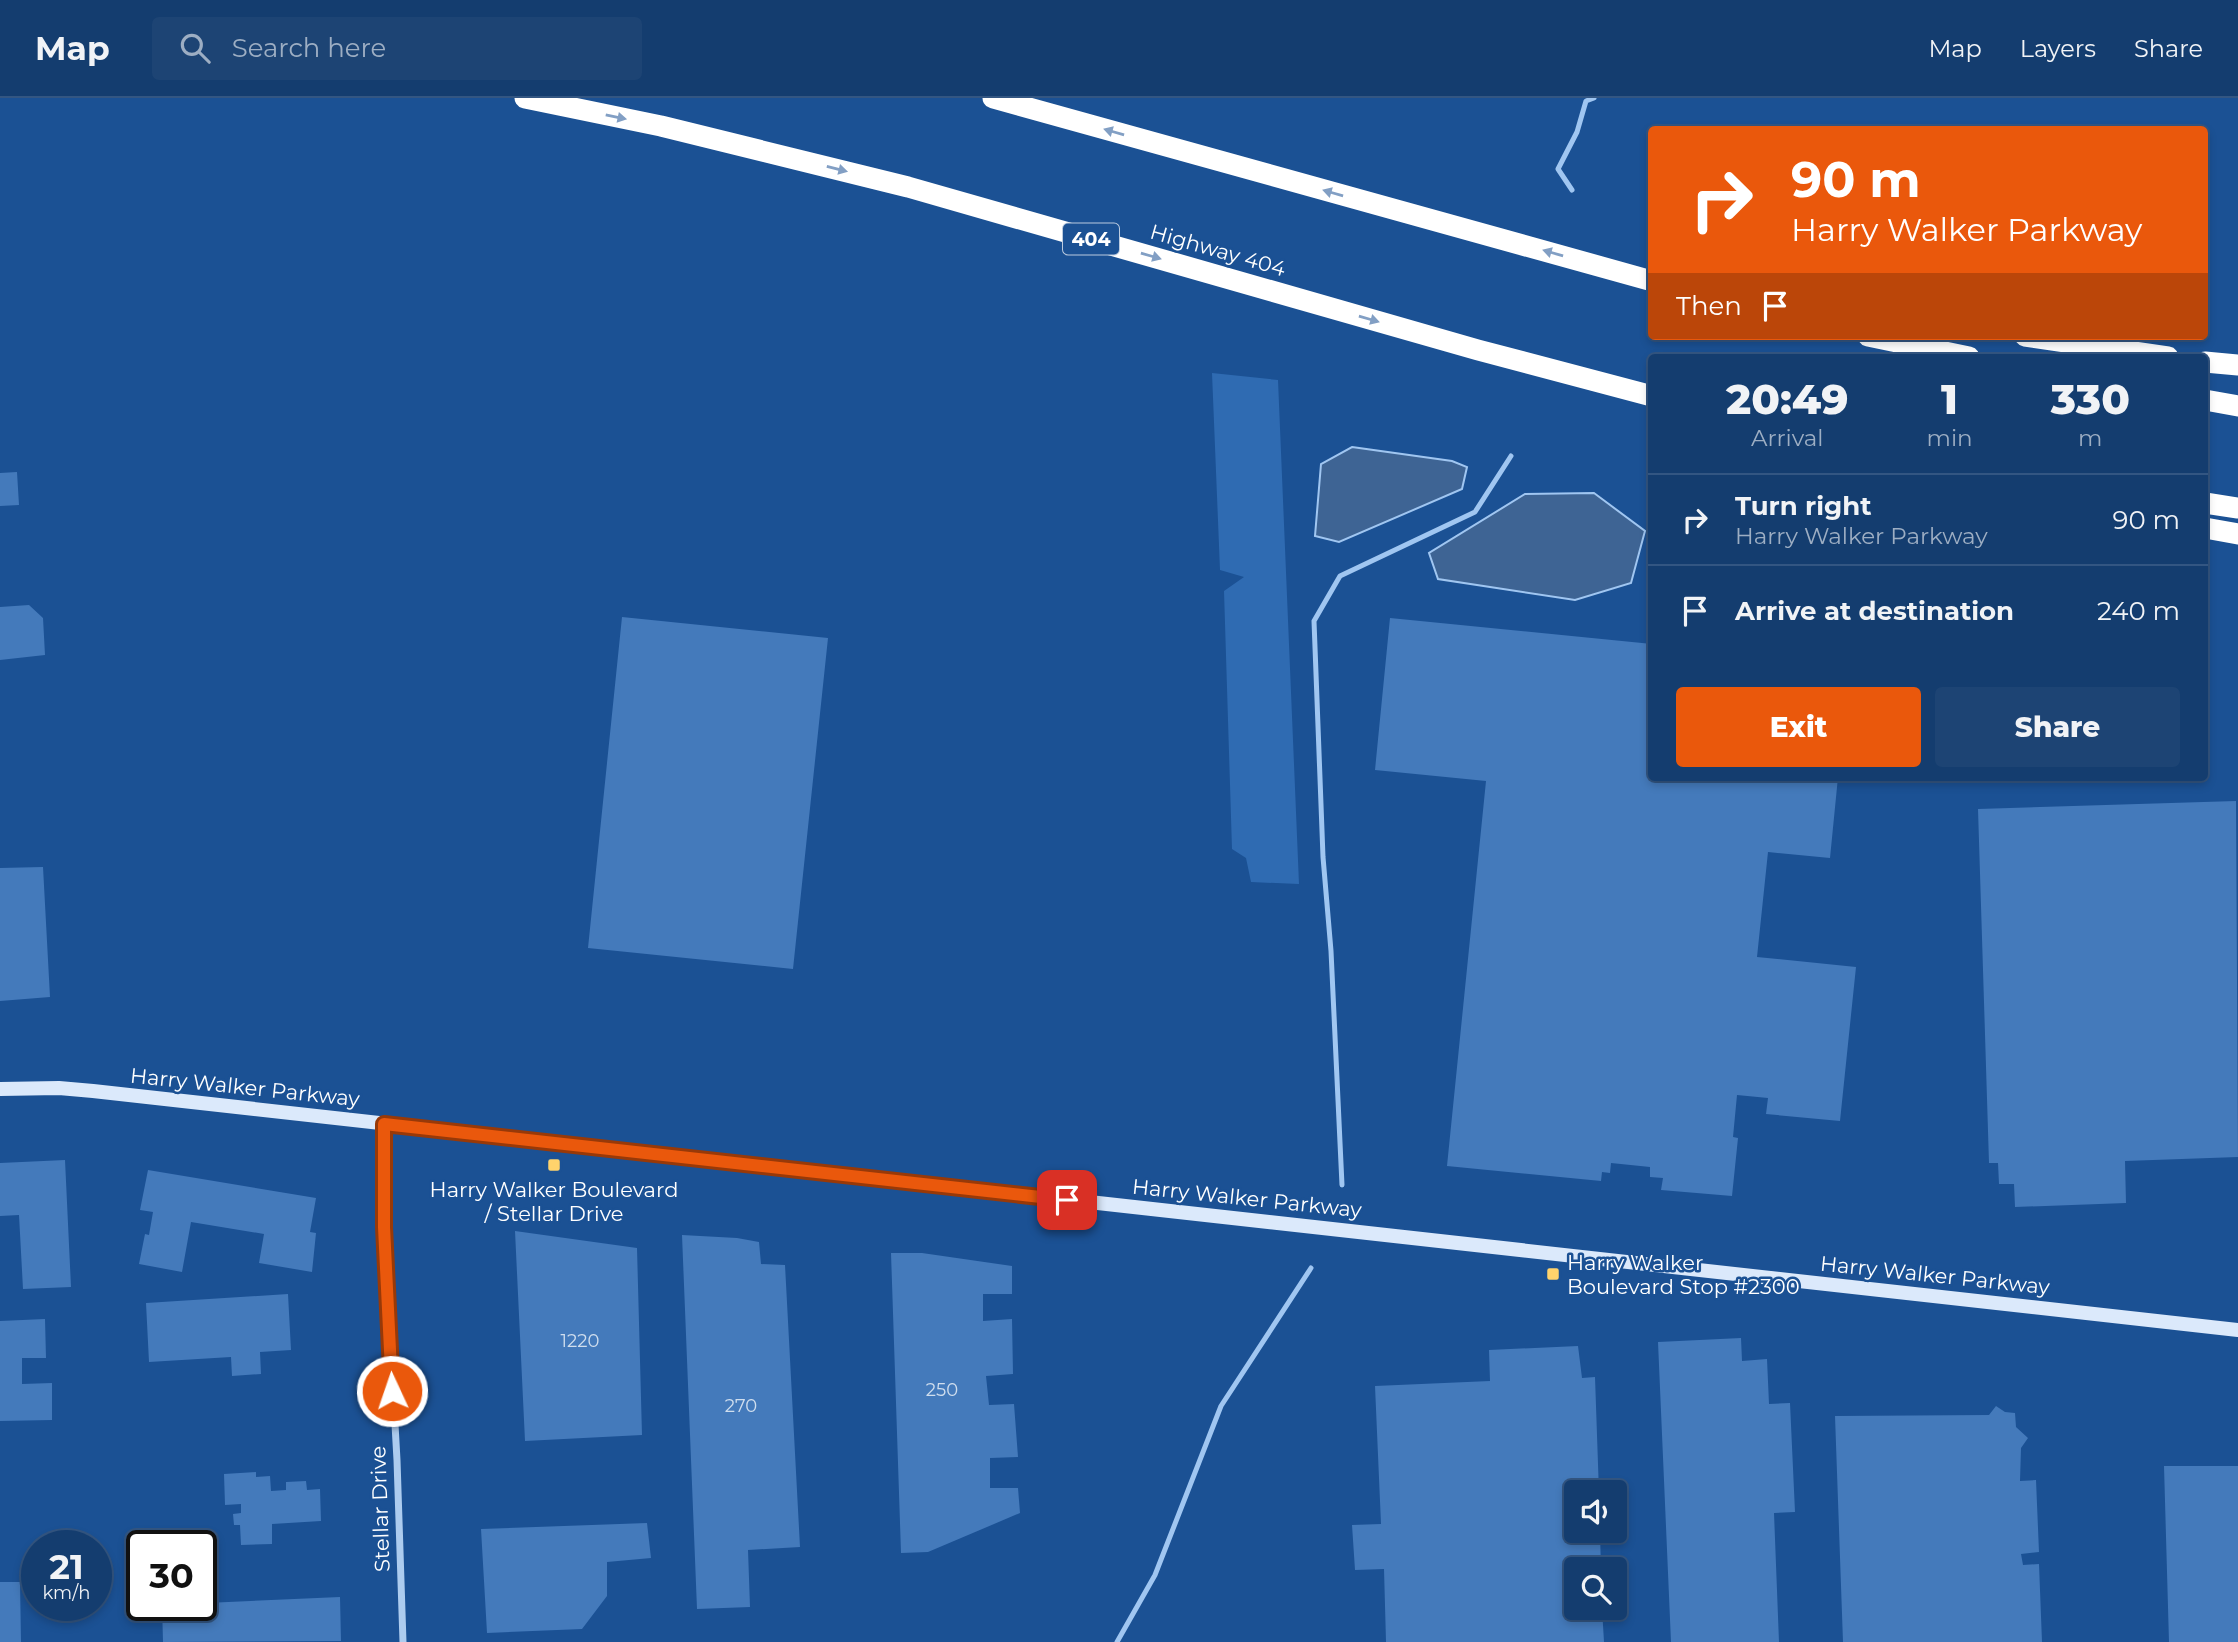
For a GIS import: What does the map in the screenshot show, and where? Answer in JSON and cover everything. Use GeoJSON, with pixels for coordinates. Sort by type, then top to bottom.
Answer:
{"type":"FeatureCollection","features":[{"type":"Feature","properties":{"kind":"highway","name":"Highway 404"},"geometry":{"type":"LineString","coordinates":[[525,98],[661,126],[908,187],[1478,350],[1648,395]]}},
{"type":"Feature","properties":{"kind":"highway"},"geometry":{"type":"LineString","coordinates":[[993,98],[1648,280]]}},
{"type":"Feature","properties":{"kind":"highway"},"geometry":{"type":"LineString","coordinates":[[1618,272],[1648,274]]}},
{"type":"Feature","properties":{"kind":"highway"},"geometry":{"type":"LineString","coordinates":[[1887,340],[1955,354]]}},
{"type":"Feature","properties":{"kind":"highway"},"geometry":{"type":"LineString","coordinates":[[2052,340],[2148,354]]}},
{"type":"Feature","properties":{"kind":"highway"},"geometry":{"type":"LineString","coordinates":[[2208,362],[2238,365]]}},
{"type":"Feature","properties":{"kind":"highway"},"geometry":{"type":"LineString","coordinates":[[2208,401],[2238,406]]}},
{"type":"Feature","properties":{"kind":"highway"},"geometry":{"type":"LineString","coordinates":[[2208,503],[2238,508]]}},
{"type":"Feature","properties":{"kind":"highway"},"geometry":{"type":"LineString","coordinates":[[2208,529],[2238,534]]}},
{"type":"Feature","properties":{"kind":"street","name":"Harry Walker Parkway"},"geometry":{"type":"LineString","coordinates":[[0,1089],[59,1088],[2238,1330]]}},
{"type":"Feature","properties":{"kind":"street","name":"Stellar Drive"},"geometry":{"type":"LineString","coordinates":[[384,1124],[384,1227],[403,1642]]}},
{"type":"Feature","properties":{"kind":"shaded area"},"geometry":{"type":"Polygon","coordinates":[[[1212,373],[1278,380],[1299,884],[1251,882],[1246,858],[1232,849],[1224,591],[1244,577],[1220,570],[1212,373]]]}},
{"type":"Feature","properties":{"kind":"shaded area"},"geometry":{"type":"Polygon","coordinates":[[[1352,447],[1452,461],[1467,467],[1462,489],[1339,542],[1315,536],[1321,464],[1352,447]]]}},
{"type":"Feature","properties":{"kind":"shaded area"},"geometry":{"type":"Polygon","coordinates":[[[1594,493],[1645,531],[1631,583],[1575,600],[1438,579],[1429,553],[1525,494],[1594,493]]]}},
{"type":"Feature","properties":{"kind":"building"},"geometry":{"type":"Polygon","coordinates":[[[17,472],[19,505],[0,506],[0,473],[17,472]]]}},
{"type":"Feature","properties":{"kind":"building"},"geometry":{"type":"Polygon","coordinates":[[[29,605],[43,618],[45,655],[0,660],[0,607],[29,605]]]}},
{"type":"Feature","properties":{"kind":"building"},"geometry":{"type":"Polygon","coordinates":[[[622,617],[828,638],[793,969],[588,948],[622,617]]]}},
{"type":"Feature","properties":{"kind":"building"},"geometry":{"type":"Polygon","coordinates":[[[1390,618],[1648,644],[1648,781],[1838,781],[1830,858],[1768,852],[1757,957],[1856,967],[1840,1121],[1766,1114],[1768,1098],[1737,1095],[1733,1137],[1738,1138],[1732,1196],[1661,1190],[1663,1178],[1650,1177],[1650,1167],[1611,1163],[1610,1173],[1602,1172],[1601,1181],[1447,1166],[1486,781],[1375,770],[1390,618]]]}},
{"type":"Feature","properties":{"kind":"building"},"geometry":{"type":"Polygon","coordinates":[[[2236,801],[2238,1157],[2125,1161],[2126,1203],[2015,1207],[2014,1184],[1999,1184],[1998,1163],[1989,1163],[1978,809],[2236,801]]]}},
{"type":"Feature","properties":{"kind":"building"},"geometry":{"type":"Polygon","coordinates":[[[43,867],[50,997],[0,1001],[0,868],[43,867]]]}},
{"type":"Feature","properties":{"kind":"building"},"geometry":{"type":"Polygon","coordinates":[[[65,1160],[71,1287],[23,1289],[19,1215],[0,1216],[0,1163],[65,1160]]]}},
{"type":"Feature","properties":{"kind":"building"},"geometry":{"type":"Polygon","coordinates":[[[148,1170],[316,1198],[310,1232],[316,1233],[312,1272],[259,1263],[264,1234],[191,1222],[182,1272],[139,1264],[145,1234],[149,1235],[153,1212],[140,1210],[148,1170]]]}},
{"type":"Feature","properties":{"kind":"building"},"geometry":{"type":"Polygon","coordinates":[[[515,1231],[637,1248],[642,1435],[525,1441],[515,1231]]]}},
{"type":"Feature","properties":{"kind":"building"},"geometry":{"type":"Polygon","coordinates":[[[682,1235],[759,1242],[761,1264],[785,1265],[800,1547],[748,1550],[750,1607],[697,1609],[682,1235]]]}},
{"type":"Feature","properties":{"kind":"building"},"geometry":{"type":"Polygon","coordinates":[[[891,1253],[922,1253],[1012,1266],[1012,1294],[983,1294],[983,1321],[1012,1319],[1013,1374],[986,1376],[989,1405],[1014,1404],[1018,1457],[990,1458],[990,1488],[1018,1488],[1020,1513],[928,1552],[901,1553],[891,1253]]]}},
{"type":"Feature","properties":{"kind":"building"},"geometry":{"type":"Polygon","coordinates":[[[288,1294],[291,1350],[260,1352],[261,1374],[232,1376],[231,1357],[149,1362],[146,1303],[288,1294]]]}},
{"type":"Feature","properties":{"kind":"building"},"geometry":{"type":"Polygon","coordinates":[[[45,1319],[46,1358],[22,1358],[22,1384],[52,1383],[52,1420],[0,1421],[0,1321],[45,1319]]]}},
{"type":"Feature","properties":{"kind":"building"},"geometry":{"type":"Polygon","coordinates":[[[1741,1338],[1742,1361],[1767,1359],[1769,1404],[1790,1403],[1795,1512],[1774,1513],[1779,1642],[1671,1642],[1658,1342],[1741,1338]]]}},
{"type":"Feature","properties":{"kind":"building"},"geometry":{"type":"Polygon","coordinates":[[[1578,1346],[1582,1378],[1595,1377],[1599,1480],[1564,1480],[1564,1543],[1600,1543],[1601,1557],[1564,1557],[1564,1620],[1603,1620],[1604,1642],[1386,1642],[1384,1569],[1355,1570],[1352,1525],[1381,1524],[1375,1386],[1490,1381],[1489,1350],[1578,1346]]]}},
{"type":"Feature","properties":{"kind":"building"},"geometry":{"type":"Polygon","coordinates":[[[1996,1406],[2005,1412],[2015,1413],[2016,1427],[2028,1438],[2021,1448],[2020,1481],[2036,1480],[2039,1552],[2021,1554],[2023,1565],[2039,1564],[2042,1642],[1843,1642],[1835,1416],[1989,1415],[1996,1406]]]}},
{"type":"Feature","properties":{"kind":"building"},"geometry":{"type":"Polygon","coordinates":[[[2164,1466],[2238,1466],[2238,1642],[2169,1642],[2164,1466]]]}},
{"type":"Feature","properties":{"kind":"building"},"geometry":{"type":"Polygon","coordinates":[[[256,1472],[256,1477],[270,1476],[271,1491],[286,1490],[286,1482],[306,1481],[307,1490],[320,1489],[321,1521],[272,1524],[272,1544],[241,1545],[240,1525],[234,1525],[233,1514],[241,1513],[241,1504],[225,1505],[224,1474],[256,1472]]]}},
{"type":"Feature","properties":{"kind":"building"},"geometry":{"type":"Polygon","coordinates":[[[647,1523],[651,1558],[607,1562],[607,1596],[582,1629],[487,1633],[481,1529],[647,1523]]]}},
{"type":"Feature","properties":{"kind":"building"},"geometry":{"type":"Polygon","coordinates":[[[0,1582],[20,1582],[21,1642],[0,1642],[0,1582]]]}},
{"type":"Feature","properties":{"kind":"building"},"geometry":{"type":"Polygon","coordinates":[[[340,1597],[341,1641],[163,1642],[162,1621],[217,1621],[217,1603],[340,1597]]]}},
{"type":"Feature","properties":{"kind":"waterway"},"geometry":{"type":"LineString","coordinates":[[1572,190],[1558,169],[1577,132],[1586,101],[1594,98]]}},
{"type":"Feature","properties":{"kind":"waterway"},"geometry":{"type":"LineString","coordinates":[[1342,1185],[1331,951],[1323,857],[1314,621],[1340,576],[1475,512],[1511,456]]}},
{"type":"Feature","properties":{"kind":"waterway"},"geometry":{"type":"LineString","coordinates":[[1117,1642],[1155,1575],[1221,1406],[1311,1268]]}},
{"type":"Feature","properties":{"kind":"place","name":"Harry Walker Boulevard / Stellar Drive"},"geometry":{"type":"Point","coordinates":[554,1165]}},
{"type":"Feature","properties":{"kind":"place","name":"Harry Walker Boulevard Stop #2300"},"geometry":{"type":"Point","coordinates":[1553,1274]}},
{"type":"Feature","properties":{"kind":"route"},"geometry":{"type":"LineString","coordinates":[[392,1391],[384,1227],[384,1124],[1067,1200]]}}]}
